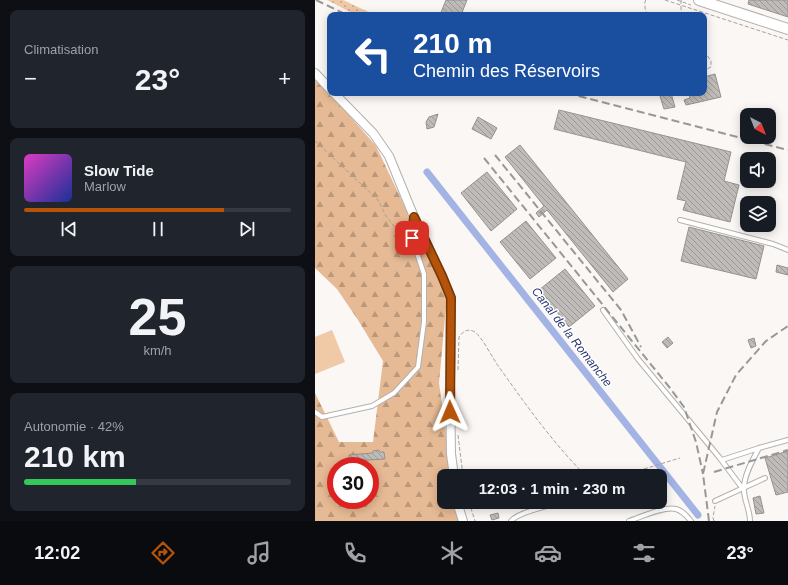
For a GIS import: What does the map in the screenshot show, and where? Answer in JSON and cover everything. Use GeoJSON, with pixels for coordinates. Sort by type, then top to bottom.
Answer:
{"type":"FeatureCollection","features":[{"type":"Feature","properties":{"kind":"street"},"geometry":{"type":"LineString","coordinates":[[699,0],[717,3],[788,29]]}},
{"type":"Feature","properties":{"kind":"street"},"geometry":{"type":"LineString","coordinates":[[315,73],[327,86]]}},
{"type":"Feature","properties":{"kind":"street"},"geometry":{"type":"LineString","coordinates":[[337,96],[373,133],[389,156],[414,217],[451,298],[450,392],[451,454],[453,469]]}},
{"type":"Feature","properties":{"kind":"street"},"geometry":{"type":"LineString","coordinates":[[459,509],[463,521]]}},
{"type":"Feature","properties":{"kind":"lane"},"geometry":{"type":"LineString","coordinates":[[315,412],[322,417],[372,406],[394,393],[418,367],[425,322],[424,274],[412,238],[414,217]]}},
{"type":"Feature","properties":{"kind":"lane"},"geometry":{"type":"LineString","coordinates":[[680,220],[773,244],[788,250]]}},
{"type":"Feature","properties":{"kind":"lane"},"geometry":{"type":"LineString","coordinates":[[603,310],[638,359],[722,460],[743,489],[750,513],[750,521]]}},
{"type":"Feature","properties":{"kind":"lane"},"geometry":{"type":"LineString","coordinates":[[722,460],[788,440]]}},
{"type":"Feature","properties":{"kind":"lane"},"geometry":{"type":"LineString","coordinates":[[743,489],[748,470],[759,448]]}},
{"type":"Feature","properties":{"kind":"lane"},"geometry":{"type":"LineString","coordinates":[[715,501],[765,478]]}},
{"type":"Feature","properties":{"kind":"lane"},"geometry":{"type":"LineString","coordinates":[[511,521],[527,512],[538,509]]}},
{"type":"Feature","properties":{"kind":"lane"},"geometry":{"type":"LineString","coordinates":[[629,521],[667,509],[676,509],[684,513],[691,521]]}},
{"type":"Feature","properties":{"kind":"path"},"geometry":{"type":"LineString","coordinates":[[646,0],[646,12]]}},
{"type":"Feature","properties":{"kind":"path"},"geometry":{"type":"LineString","coordinates":[[665,0],[702,12]]}},
{"type":"Feature","properties":{"kind":"path"},"geometry":{"type":"LineString","coordinates":[[681,0],[680,5],[682,12]]}},
{"type":"Feature","properties":{"kind":"path"},"geometry":{"type":"LineString","coordinates":[[707,14],[788,40]]}},
{"type":"Feature","properties":{"kind":"path"},"geometry":{"type":"LineString","coordinates":[[707,55],[711,61],[711,67],[707,69]]}},
{"type":"Feature","properties":{"kind":"path"},"geometry":{"type":"LineString","coordinates":[[315,141],[378,200],[391,222],[408,244],[415,247]]}},
{"type":"Feature","properties":{"kind":"path"},"geometry":{"type":"LineString","coordinates":[[458,371],[459,337],[466,330],[473,331],[478,335],[494,361],[533,414],[567,457],[579,469]]}},
{"type":"Feature","properties":{"kind":"path"},"geometry":{"type":"LineString","coordinates":[[458,432],[462,469]]}},
{"type":"Feature","properties":{"kind":"path"},"geometry":{"type":"LineString","coordinates":[[644,469],[680,458]]}},
{"type":"Feature","properties":{"kind":"path"},"geometry":{"type":"LineString","coordinates":[[714,521],[715,501]]}},
{"type":"Feature","properties":{"kind":"path"},"geometry":{"type":"LineString","coordinates":[[471,509],[475,521]]}},
{"type":"Feature","properties":{"kind":"shaded area"},"geometry":{"type":"Polygon","coordinates":[[[327,0],[343,0],[369,12],[350,12],[327,0]]]}},
{"type":"Feature","properties":{"kind":"shaded area"},"geometry":{"type":"Polygon","coordinates":[[[332,330],[345,362],[315,374],[315,337],[332,330]]]}},
{"type":"Feature","properties":{"kind":"green space"},"geometry":{"type":"Polygon","coordinates":[[[315,79],[327,91],[327,96],[331,96],[376,146],[447,296],[439,383],[451,469],[437,469],[437,509],[458,509],[461,521],[315,521],[315,393],[339,442],[373,442],[383,361],[337,289],[315,268],[315,79]]]}},
{"type":"Feature","properties":{"kind":"building"},"geometry":{"type":"Polygon","coordinates":[[[446,0],[467,0],[462,12],[441,12],[446,0]]]}},
{"type":"Feature","properties":{"kind":"building"},"geometry":{"type":"Polygon","coordinates":[[[749,0],[788,0],[788,17],[748,4],[749,0]]]}},
{"type":"Feature","properties":{"kind":"building"},"geometry":{"type":"Polygon","coordinates":[[[715,74],[721,97],[686,105],[684,100],[690,98],[690,96],[707,96],[707,76],[715,74]]]}},
{"type":"Feature","properties":{"kind":"building"},"geometry":{"type":"Polygon","coordinates":[[[660,96],[672,96],[675,107],[664,109],[660,96]]]}},
{"type":"Feature","properties":{"kind":"building"},"geometry":{"type":"Polygon","coordinates":[[[559,110],[731,152],[724,181],[739,185],[730,222],[683,210],[686,201],[677,199],[686,162],[554,129],[559,110]]]}},
{"type":"Feature","properties":{"kind":"building"},"geometry":{"type":"Polygon","coordinates":[[[438,114],[434,127],[427,129],[426,122],[429,117],[438,114]]]}},
{"type":"Feature","properties":{"kind":"building"},"geometry":{"type":"Polygon","coordinates":[[[478,117],[497,128],[491,139],[472,129],[478,117]]]}},
{"type":"Feature","properties":{"kind":"building"},"geometry":{"type":"Polygon","coordinates":[[[520,145],[628,279],[613,292],[547,210],[539,217],[536,213],[544,206],[505,157],[520,145]]]}},
{"type":"Feature","properties":{"kind":"building"},"geometry":{"type":"Polygon","coordinates":[[[487,172],[517,209],[491,231],[461,193],[487,172]]]}},
{"type":"Feature","properties":{"kind":"building"},"geometry":{"type":"Polygon","coordinates":[[[526,221],[556,258],[530,279],[500,242],[526,221]]]}},
{"type":"Feature","properties":{"kind":"building"},"geometry":{"type":"Polygon","coordinates":[[[689,227],[764,246],[756,279],[681,261],[689,227]]]}},
{"type":"Feature","properties":{"kind":"building"},"geometry":{"type":"Polygon","coordinates":[[[777,265],[788,268],[788,275],[776,272],[777,265]]]}},
{"type":"Feature","properties":{"kind":"building"},"geometry":{"type":"Polygon","coordinates":[[[565,269],[595,306],[569,327],[539,290],[565,269]]]}},
{"type":"Feature","properties":{"kind":"building"},"geometry":{"type":"Polygon","coordinates":[[[668,337],[673,343],[667,348],[662,342],[668,337]]]}},
{"type":"Feature","properties":{"kind":"building"},"geometry":{"type":"Polygon","coordinates":[[[754,338],[756,346],[751,348],[748,340],[754,338]]]}},
{"type":"Feature","properties":{"kind":"building"},"geometry":{"type":"Polygon","coordinates":[[[379,450],[379,452],[384,452],[385,459],[379,459],[379,457],[349,457],[349,455],[373,453],[373,451],[379,450]]]}},
{"type":"Feature","properties":{"kind":"building"},"geometry":{"type":"Polygon","coordinates":[[[788,451],[788,492],[776,495],[765,458],[788,451]]]}},
{"type":"Feature","properties":{"kind":"building"},"geometry":{"type":"Polygon","coordinates":[[[760,496],[764,513],[756,514],[753,498],[760,496]]]}},
{"type":"Feature","properties":{"kind":"building"},"geometry":{"type":"Polygon","coordinates":[[[498,513],[499,518],[492,520],[490,515],[498,513]]]}},
{"type":"Feature","properties":{"kind":"waterway","name":"Canal de la Romanche"},"geometry":{"type":"LineString","coordinates":[[427,172],[698,515]]}},
{"type":"Feature","properties":{"kind":"railway"},"geometry":{"type":"LineString","coordinates":[[316,0],[341,12]]}},
{"type":"Feature","properties":{"kind":"railway"},"geometry":{"type":"LineString","coordinates":[[579,96],[788,150]]}},
{"type":"Feature","properties":{"kind":"railway"},"geometry":{"type":"LineString","coordinates":[[495,155],[621,310],[641,347]]}},
{"type":"Feature","properties":{"kind":"railway"},"geometry":{"type":"LineString","coordinates":[[484,158],[684,407],[696,442],[703,474]]}},
{"type":"Feature","properties":{"kind":"railway"},"geometry":{"type":"LineString","coordinates":[[709,521],[703,474],[717,412],[736,375],[766,341],[788,326]]}},
{"type":"Feature","properties":{"kind":"railway"},"geometry":{"type":"LineString","coordinates":[[714,472],[788,450]]}},
{"type":"Feature","properties":{"kind":"route"},"geometry":{"type":"LineString","coordinates":[[412,238],[414,217],[451,298],[450,412]]}}]}
